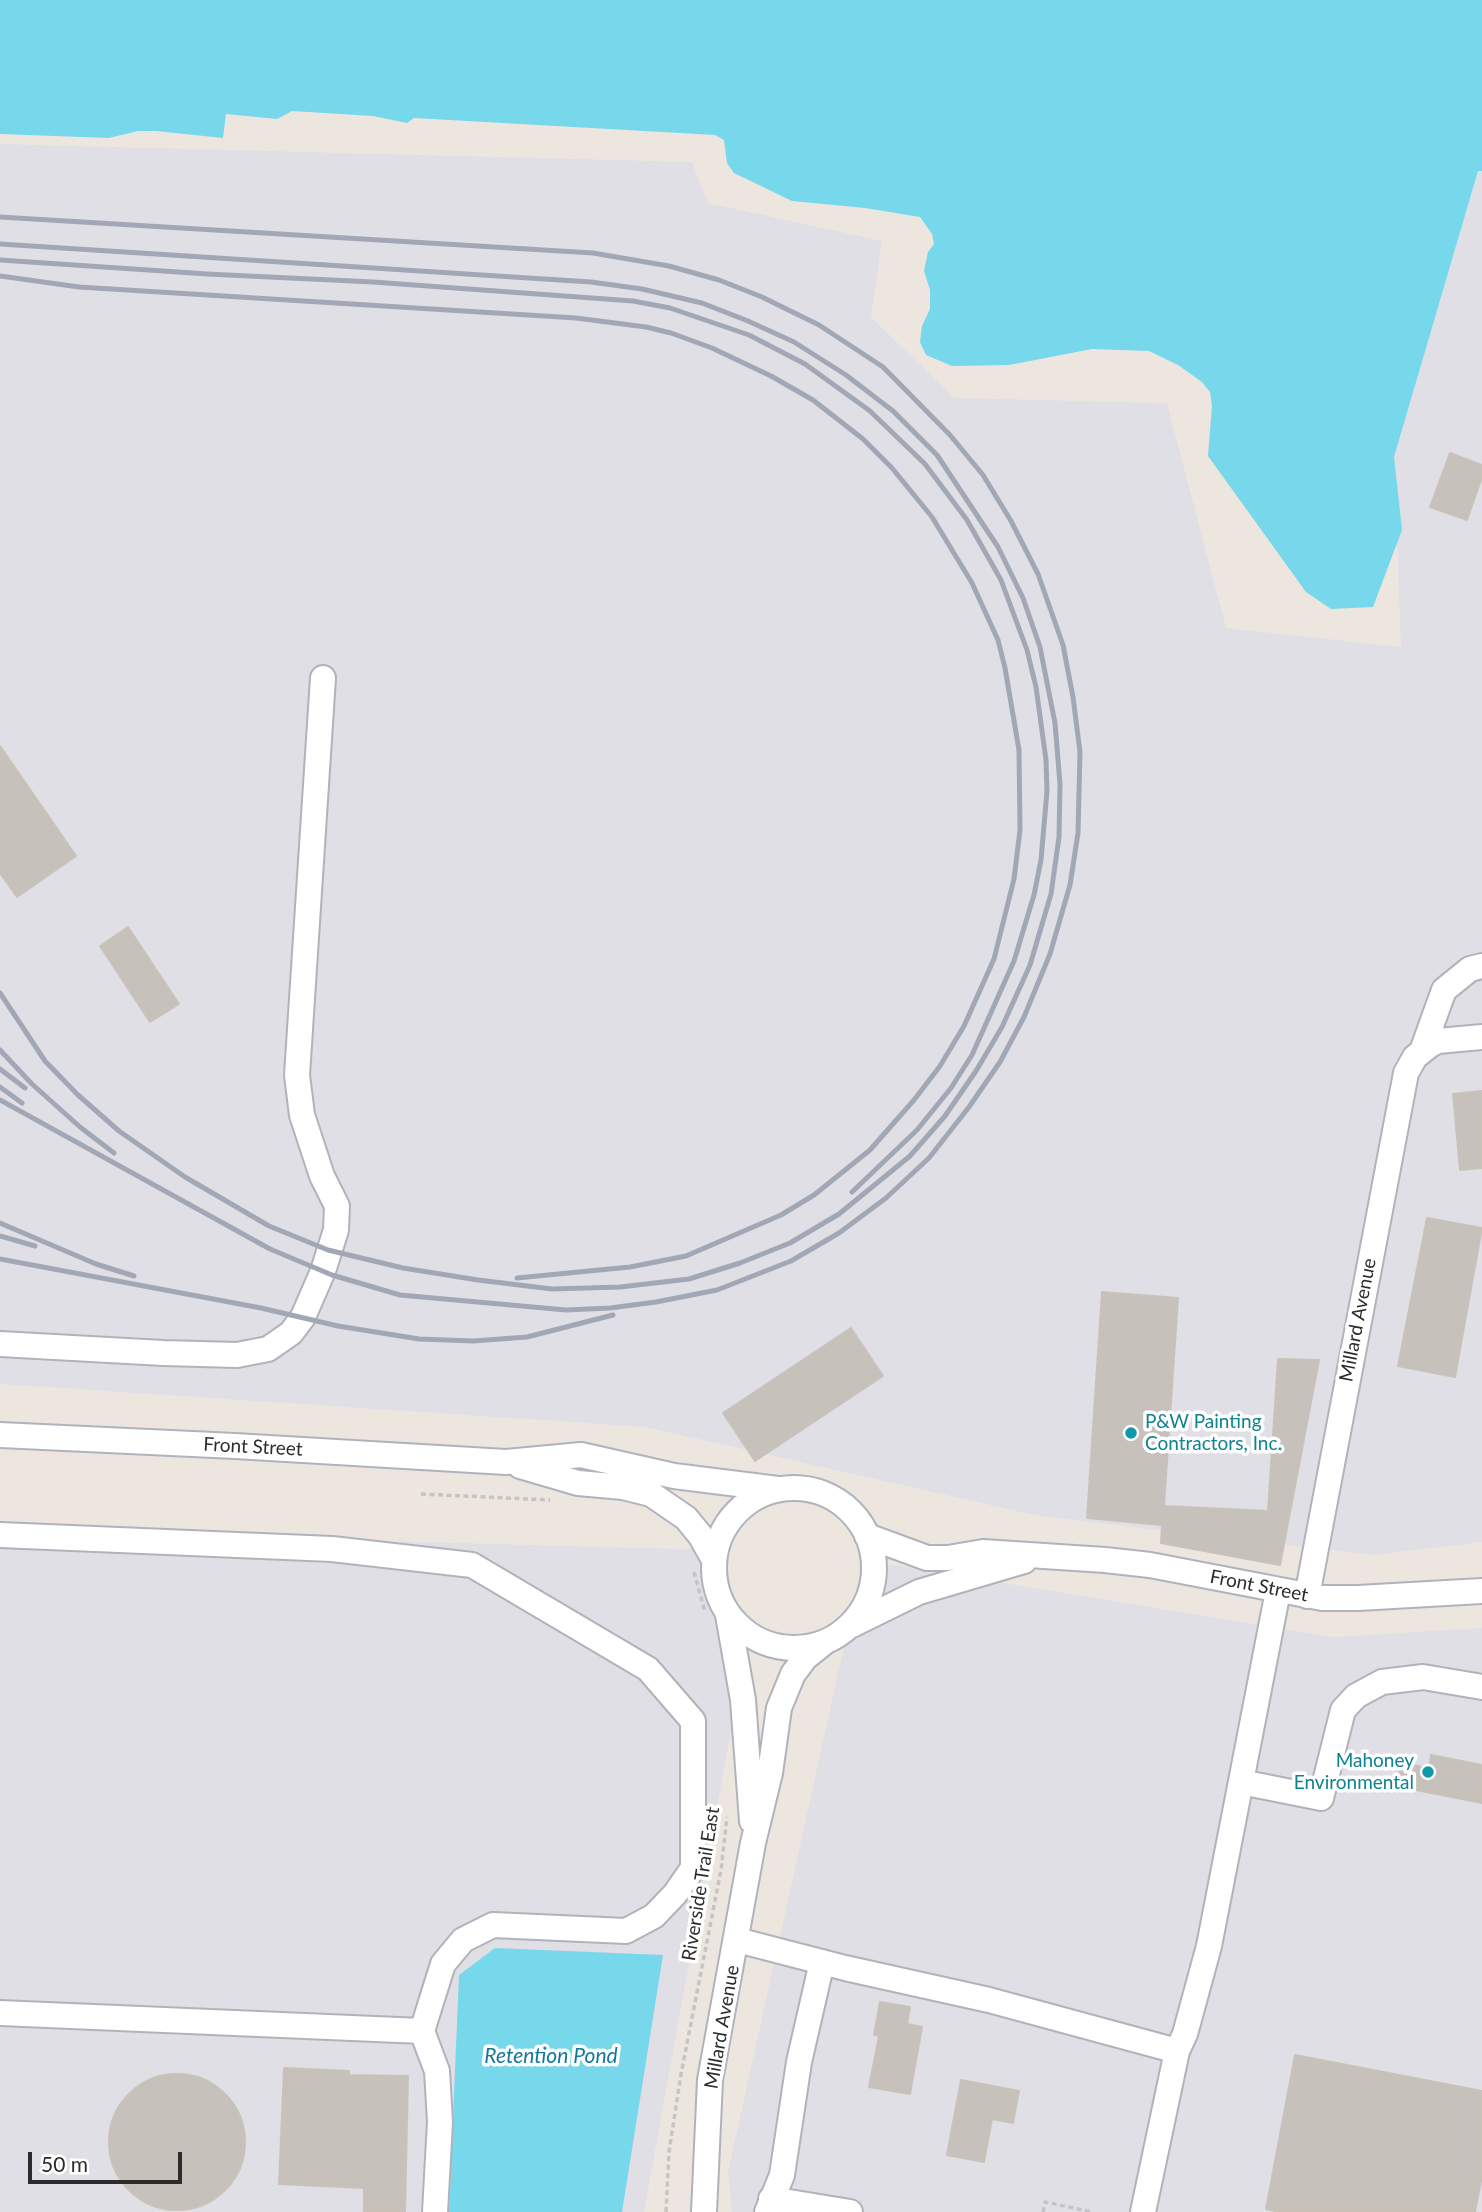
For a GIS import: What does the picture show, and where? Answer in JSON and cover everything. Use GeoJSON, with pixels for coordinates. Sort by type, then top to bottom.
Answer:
{"type":"FeatureCollection","features":[{"type":"Feature","properties":{"kind":"street"},"geometry":{"type":"LineString","coordinates":[[0,1344],[237,1355],[268,1349],[291,1333],[303,1317],[323,1271],[336,1230],[337,1206],[322,1176],[306,1128],[297,1075],[323,678]]}},
{"type":"Feature","properties":{"kind":"street","name":"Millard Avenue"},"geometry":{"type":"LineString","coordinates":[[1307,1596],[1406,1073],[1415,1057],[1422,1051],[1444,990],[1470,969],[1482,966]]}},
{"type":"Feature","properties":{"kind":"street"},"geometry":{"type":"LineString","coordinates":[[1422,1051],[1438,1041],[1482,1038]]}},
{"type":"Feature","properties":{"kind":"street","name":"Front Street"},"geometry":{"type":"LineString","coordinates":[[0,1435],[249,1446],[506,1462],[582,1455],[674,1476],[778,1489]]}},
{"type":"Feature","properties":{"kind":"street","name":"Front Street"},"geometry":{"type":"LineString","coordinates":[[506,1462],[578,1483],[624,1487],[651,1494],[687,1518],[700,1535],[703,1563]]}},
{"type":"Feature","properties":{"kind":"street"},"geometry":{"type":"LineString","coordinates":[[778,1489],[803,1489],[828,1496],[848,1510],[867,1535],[873,1562],[871,1588],[860,1613],[846,1628],[825,1642],[799,1648],[772,1645],[717,1615],[716,1590],[703,1563],[731,1518],[752,1499],[778,1489]]}},
{"type":"Feature","properties":{"kind":"street"},"geometry":{"type":"LineString","coordinates":[[0,1535],[331,1549],[472,1564],[648,1670],[693,1721],[694,1868],[654,1916],[626,1931],[493,1925],[463,1940],[443,1964],[422,2031],[437,2071],[440,2122],[435,2212]]}},
{"type":"Feature","properties":{"kind":"street","name":"Front Street"},"geometry":{"type":"LineString","coordinates":[[867,1535],[927,1558],[948,1558],[983,1552],[1105,1560],[1150,1565],[1307,1596],[1348,1599],[1482,1591]]}},
{"type":"Feature","properties":{"kind":"street","name":"Front Street"},"geometry":{"type":"LineString","coordinates":[[846,1628],[919,1592],[1038,1556]]}},
{"type":"Feature","properties":{"kind":"street"},"geometry":{"type":"LineString","coordinates":[[1143,2212],[1177,2051],[1185,2034],[1209,1946],[1279,1591]]}},
{"type":"Feature","properties":{"kind":"street","name":"Millard Avenue"},"geometry":{"type":"LineString","coordinates":[[717,1615],[743,1700],[753,1843]]}},
{"type":"Feature","properties":{"kind":"street","name":"Millard Avenue"},"geometry":{"type":"LineString","coordinates":[[704,2212],[710,2080],[783,1696],[799,1665],[825,1642]]}},
{"type":"Feature","properties":{"kind":"street"},"geometry":{"type":"LineString","coordinates":[[1241,1782],[1321,1798],[1343,1710],[1356,1696],[1382,1682],[1423,1677],[1482,1687]]}},
{"type":"Feature","properties":{"kind":"street"},"geometry":{"type":"LineString","coordinates":[[737,1941],[989,2000],[1177,2051]]}},
{"type":"Feature","properties":{"kind":"street"},"geometry":{"type":"LineString","coordinates":[[822,1962],[799,2062],[782,2175],[769,2206],[850,2212]]}},
{"type":"Feature","properties":{"kind":"street"},"geometry":{"type":"LineString","coordinates":[[0,2013],[422,2031]]}},
{"type":"Feature","properties":{"kind":"path"},"geometry":{"type":"LineString","coordinates":[[421,1494],[556,1500]]}},
{"type":"Feature","properties":{"kind":"path"},"geometry":{"type":"LineString","coordinates":[[703,1563],[717,1615]]}},
{"type":"Feature","properties":{"kind":"path","name":"Riverside Trail East"},"geometry":{"type":"LineString","coordinates":[[666,2212],[669,2152],[681,2074],[721,1870],[728,1811]]}},
{"type":"Feature","properties":{"kind":"path"},"geometry":{"type":"LineString","coordinates":[[1043,2212],[1045,2202],[1093,2212]]}},
{"type":"Feature","properties":{"kind":"shaded area"},"geometry":{"type":"Polygon","coordinates":[[[0,144],[692,162],[708,203],[882,241],[871,317],[954,398],[1167,403],[1226,628],[1401,647],[1394,457],[1478,170],[1482,171],[1482,1542],[1374,1555],[1039,1516],[645,1427],[0,1384],[0,144]]]}},
{"type":"Feature","properties":{"kind":"shaded area"},"geometry":{"type":"Polygon","coordinates":[[[0,1531],[723,1550],[745,1653],[644,2212],[0,2212],[0,1531]]]}},
{"type":"Feature","properties":{"kind":"shaded area"},"geometry":{"type":"Polygon","coordinates":[[[863,1560],[1333,1637],[1482,1628],[1482,2212],[732,2212],[728,2172],[863,1560]]]}},
{"type":"Feature","properties":{"kind":"water"},"geometry":{"type":"Polygon","coordinates":[[[0,0],[1482,0],[1482,171],[1478,171],[1394,457],[1402,530],[1373,607],[1331,609],[1306,592],[1208,456],[1212,406],[1210,392],[1202,382],[1178,365],[1149,351],[1092,349],[1009,365],[952,366],[926,355],[920,342],[922,326],[930,309],[930,290],[924,271],[928,252],[934,244],[932,234],[920,217],[865,208],[792,201],[734,173],[727,163],[724,140],[715,135],[414,118],[407,123],[373,116],[292,111],[277,119],[226,114],[223,138],[156,131],[138,131],[109,138],[0,134],[0,0]]]}},
{"type":"Feature","properties":{"kind":"water","name":"Retention Pond"},"geometry":{"type":"Polygon","coordinates":[[[495,1948],[663,1955],[622,2212],[449,2212],[459,1975],[495,1948]]]}},
{"type":"Feature","properties":{"kind":"building"},"geometry":{"type":"Polygon","coordinates":[[[1450,453],[1482,465],[1482,477],[1467,520],[1430,507],[1450,453]]]}},
{"type":"Feature","properties":{"kind":"building"},"geometry":{"type":"Polygon","coordinates":[[[0,746],[76,856],[17,897],[0,873],[0,746]]]}},
{"type":"Feature","properties":{"kind":"building"},"geometry":{"type":"Polygon","coordinates":[[[128,927],[179,1004],[150,1022],[100,946],[128,927]]]}},
{"type":"Feature","properties":{"kind":"building"},"geometry":{"type":"Polygon","coordinates":[[[1482,1091],[1482,1168],[1460,1170],[1453,1094],[1482,1091]]]}},
{"type":"Feature","properties":{"kind":"building"},"geometry":{"type":"Polygon","coordinates":[[[1427,1218],[1482,1228],[1455,1377],[1398,1366],[1427,1218]]]}},
{"type":"Feature","properties":{"kind":"building","name":"P&W Painting Contractors, Inc."},"geometry":{"type":"Polygon","coordinates":[[[1102,1292],[1178,1298],[1164,1506],[1268,1511],[1278,1359],[1319,1360],[1280,1565],[1161,1543],[1162,1525],[1087,1518],[1102,1292]]]}},
{"type":"Feature","properties":{"kind":"building"},"geometry":{"type":"Polygon","coordinates":[[[851,1328],[883,1376],[755,1461],[723,1413],[851,1328]]]}},
{"type":"Feature","properties":{"kind":"building","name":"Mahoney Environmental"},"geometry":{"type":"Polygon","coordinates":[[[1431,1755],[1482,1765],[1482,1803],[1396,1786],[1401,1763],[1429,1768],[1431,1755]]]}},
{"type":"Feature","properties":{"kind":"building"},"geometry":{"type":"Polygon","coordinates":[[[880,2002],[910,2007],[907,2024],[922,2027],[910,2094],[869,2087],[879,2036],[874,2035],[880,2002]]]}},
{"type":"Feature","properties":{"kind":"building"},"geometry":{"type":"Polygon","coordinates":[[[1295,2055],[1482,2091],[1482,2176],[1475,2212],[1280,2212],[1266,2209],[1295,2055]]]}},
{"type":"Feature","properties":{"kind":"building"},"geometry":{"type":"Polygon","coordinates":[[[284,2068],[349,2071],[349,2075],[408,2076],[405,2212],[364,2212],[364,2188],[279,2184],[284,2068]]]}},
{"type":"Feature","properties":{"kind":"building"},"geometry":{"type":"Polygon","coordinates":[[[177,2074],[203,2079],[225,2094],[240,2116],[245,2142],[240,2168],[225,2190],[203,2205],[177,2210],[151,2205],[129,2190],[114,2168],[109,2142],[114,2116],[129,2094],[151,2079],[177,2074]]]}},
{"type":"Feature","properties":{"kind":"building"},"geometry":{"type":"Polygon","coordinates":[[[961,2080],[1019,2091],[1013,2123],[992,2119],[984,2162],[947,2155],[961,2080]]]}},
{"type":"Feature","properties":{"kind":"railway"},"geometry":{"type":"LineString","coordinates":[[0,217],[593,253],[669,266],[719,280],[762,297],[819,325],[883,367],[950,435],[983,475],[1011,521],[1038,574],[1063,645],[1080,752],[1078,833],[1070,885],[1050,954],[1024,1017],[1000,1062],[929,1158],[886,1198],[839,1233],[791,1261],[717,1290],[656,1302],[566,1310],[400,1295],[332,1275],[270,1249],[0,1100]]}},
{"type":"Feature","properties":{"kind":"railway"},"geometry":{"type":"LineString","coordinates":[[0,244],[591,282],[642,289],[702,303],[794,342],[846,375],[893,411],[937,455],[998,547],[1023,598],[1040,647],[1055,723],[1060,784],[1059,837],[1051,894],[1030,965],[1002,1027],[945,1116],[910,1156],[839,1214],[790,1243],[689,1279],[620,1287],[552,1289],[478,1280],[403,1268],[328,1250],[269,1226],[185,1177],[119,1131],[45,1061],[0,993]]}},
{"type":"Feature","properties":{"kind":"railway"},"geometry":{"type":"LineString","coordinates":[[0,260],[373,282],[633,301],[670,308],[749,335],[805,364],[870,411],[925,464],[967,520],[1001,580],[1027,650],[1036,687],[1046,760],[1047,791],[1041,860],[1034,895],[1014,961],[972,1055],[951,1088],[917,1130],[852,1192]]}},
{"type":"Feature","properties":{"kind":"railway"},"geometry":{"type":"LineString","coordinates":[[0,276],[79,287],[576,318],[671,333],[712,348],[771,376],[813,400],[863,439],[892,468],[932,517],[972,583],[998,640],[1005,668],[1019,750],[1020,830],[1014,879],[994,959],[964,1026],[940,1066],[870,1150],[814,1195],[781,1215],[686,1256],[630,1267],[517,1278]]}},
{"type":"Feature","properties":{"kind":"railway"},"geometry":{"type":"LineString","coordinates":[[0,1050],[32,1084],[114,1153]]}},
{"type":"Feature","properties":{"kind":"railway"},"geometry":{"type":"LineString","coordinates":[[0,1069],[25,1088]]}},
{"type":"Feature","properties":{"kind":"railway"},"geometry":{"type":"LineString","coordinates":[[0,1087],[22,1103]]}},
{"type":"Feature","properties":{"kind":"railway"},"geometry":{"type":"LineString","coordinates":[[0,1223],[96,1264],[134,1276]]}},
{"type":"Feature","properties":{"kind":"railway"},"geometry":{"type":"LineString","coordinates":[[0,1236],[35,1246]]}},
{"type":"Feature","properties":{"kind":"railway"},"geometry":{"type":"LineString","coordinates":[[0,1259],[261,1308],[338,1326],[419,1339],[473,1341],[527,1337],[613,1315]]}},
{"type":"Feature","properties":{"kind":"place","name":"P&W Painting Contractors, Inc."},"geometry":{"type":"Point","coordinates":[1131,1433]}},
{"type":"Feature","properties":{"kind":"place","name":"Mahoney Environmental"},"geometry":{"type":"Point","coordinates":[1428,1772]}}]}
